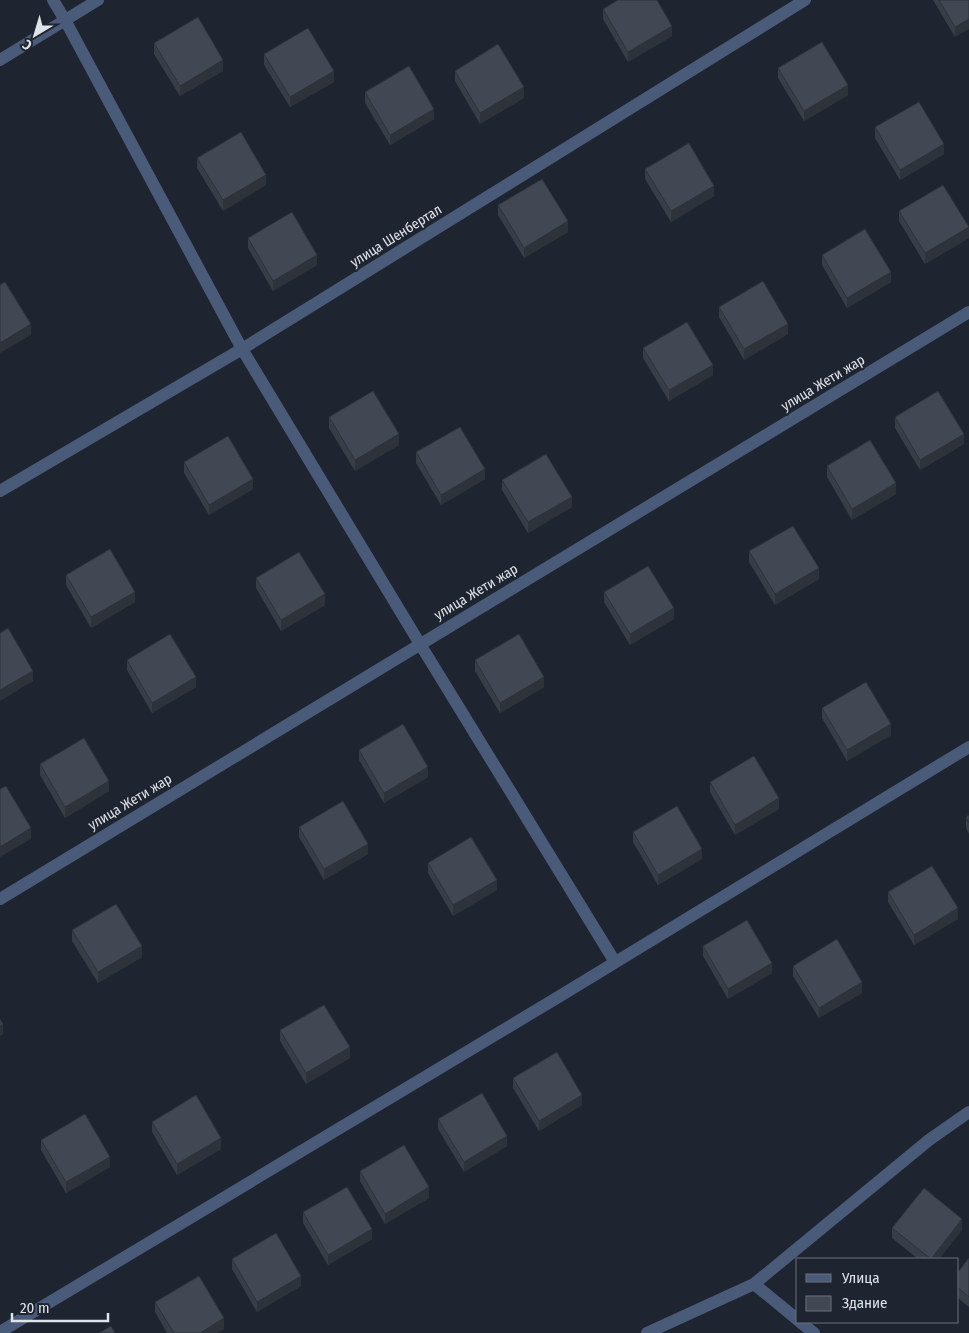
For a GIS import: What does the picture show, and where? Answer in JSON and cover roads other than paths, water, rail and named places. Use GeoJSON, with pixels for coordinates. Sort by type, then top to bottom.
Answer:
{"type":"FeatureCollection","features":[{"type":"Feature","properties":{"kind":"street"},"geometry":{"type":"LineString","coordinates":[[52,0],[65,20],[242,349],[615,962]]}},
{"type":"Feature","properties":{"kind":"street"},"geometry":{"type":"LineString","coordinates":[[0,60],[98,0]]}},
{"type":"Feature","properties":{"kind":"street","name":"улица Шенбертал"},"geometry":{"type":"LineString","coordinates":[[0,491],[242,349],[805,0]]}},
{"type":"Feature","properties":{"kind":"street","name":"улица Жети жар"},"geometry":{"type":"LineString","coordinates":[[0,899],[969,312]]}},
{"type":"Feature","properties":{"kind":"street"},"geometry":{"type":"LineString","coordinates":[[0,1332],[969,747]]}},
{"type":"Feature","properties":{"kind":"street"},"geometry":{"type":"LineString","coordinates":[[647,1333],[754,1284],[929,1140],[969,1112]]}},
{"type":"Feature","properties":{"kind":"street"},"geometry":{"type":"LineString","coordinates":[[754,1284],[796,1319]]}},
{"type":"Feature","properties":{"kind":"street"},"geometry":{"type":"LineString","coordinates":[[802,1323],[814,1333]]}}]}
